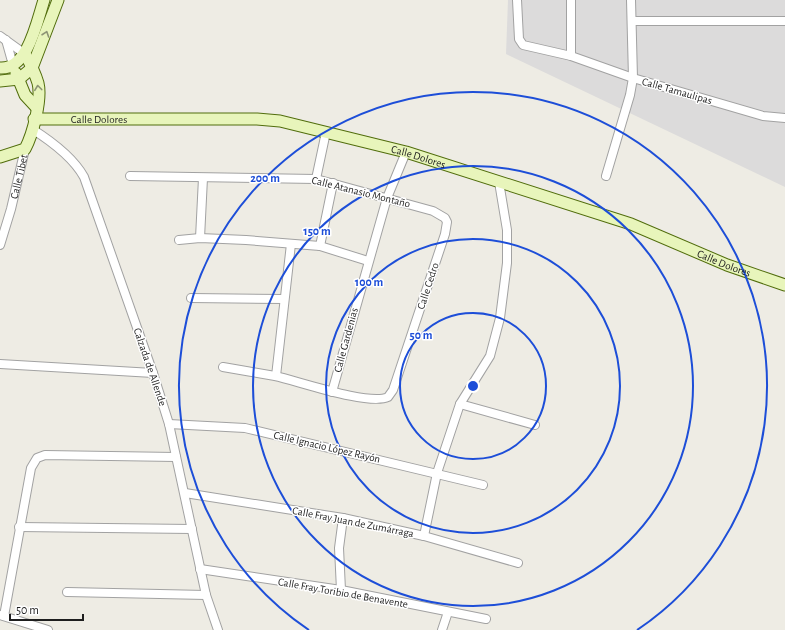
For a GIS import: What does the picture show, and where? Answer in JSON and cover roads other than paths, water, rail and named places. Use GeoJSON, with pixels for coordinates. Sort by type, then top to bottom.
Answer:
{"type":"FeatureCollection","features":[{"type":"Feature","properties":{"kind":"street"},"geometry":{"type":"LineString","coordinates":[[0,68],[7,68],[13,65],[25,54],[44,0]]}},
{"type":"Feature","properties":{"kind":"street"},"geometry":{"type":"LineString","coordinates":[[0,82],[19,79],[32,68],[37,60],[58,0]]}},
{"type":"Feature","properties":{"kind":"street","name":"Calle Tamaulipas"},"geometry":{"type":"LineString","coordinates":[[517,0],[520,43],[528,47],[571,56],[633,78],[763,116],[785,118]]}},
{"type":"Feature","properties":{"kind":"street"},"geometry":{"type":"LineString","coordinates":[[571,56],[572,0]]}},
{"type":"Feature","properties":{"kind":"street"},"geometry":{"type":"LineString","coordinates":[[606,176],[627,108],[633,78],[631,0]]}},
{"type":"Feature","properties":{"kind":"street"},"geometry":{"type":"LineString","coordinates":[[632,21],[785,21]]}},
{"type":"Feature","properties":{"kind":"street"},"geometry":{"type":"LineString","coordinates":[[3,38],[25,54]]}},
{"type":"Feature","properties":{"kind":"street"},"geometry":{"type":"LineString","coordinates":[[3,38],[34,119]]}},
{"type":"Feature","properties":{"kind":"street","name":"Calle Tibet"},"geometry":{"type":"LineString","coordinates":[[0,245],[9,219],[39,93],[38,81],[25,54]]}},
{"type":"Feature","properties":{"kind":"street","name":"Calle Dolores"},"geometry":{"type":"LineString","coordinates":[[34,119],[258,119],[280,121],[406,152],[631,224],[727,265],[785,285]]}},
{"type":"Feature","properties":{"kind":"street","name":"Calzada de Allende"},"geometry":{"type":"LineString","coordinates":[[34,119],[78,168],[84,177],[153,373],[169,424],[206,595],[218,630]]}},
{"type":"Feature","properties":{"kind":"street"},"geometry":{"type":"LineString","coordinates":[[316,179],[326,132]]}},
{"type":"Feature","properties":{"kind":"street"},"geometry":{"type":"LineString","coordinates":[[0,157],[25,149]]}},
{"type":"Feature","properties":{"kind":"street","name":"Calle Gardenias"},"geometry":{"type":"LineString","coordinates":[[332,392],[387,198],[406,152]]}},
{"type":"Feature","properties":{"kind":"street","name":"Calle Atanasio Montaño"},"geometry":{"type":"LineString","coordinates":[[130,176],[316,179],[433,211],[445,218]]}},
{"type":"Feature","properties":{"kind":"street"},"geometry":{"type":"LineString","coordinates":[[200,238],[203,178]]}},
{"type":"Feature","properties":{"kind":"street"},"geometry":{"type":"LineString","coordinates":[[424,536],[437,473],[460,404],[490,356],[500,318],[507,263],[507,230],[499,182]]}},
{"type":"Feature","properties":{"kind":"street"},"geometry":{"type":"LineString","coordinates":[[320,246],[333,183]]}},
{"type":"Feature","properties":{"kind":"street","name":"Calle Cedro"},"geometry":{"type":"LineString","coordinates":[[332,392],[376,400],[388,397],[393,390],[445,234],[447,222],[445,218]]}},
{"type":"Feature","properties":{"kind":"street"},"geometry":{"type":"LineString","coordinates":[[179,240],[200,238],[269,241],[320,246],[368,261]]}},
{"type":"Feature","properties":{"kind":"street"},"geometry":{"type":"LineString","coordinates":[[276,376],[291,244]]}},
{"type":"Feature","properties":{"kind":"street"},"geometry":{"type":"LineString","coordinates":[[191,298],[284,299]]}},
{"type":"Feature","properties":{"kind":"street"},"geometry":{"type":"LineString","coordinates":[[0,364],[153,373]]}},
{"type":"Feature","properties":{"kind":"street"},"geometry":{"type":"LineString","coordinates":[[223,367],[276,376],[332,392]]}},
{"type":"Feature","properties":{"kind":"street"},"geometry":{"type":"LineString","coordinates":[[460,404],[535,425]]}},
{"type":"Feature","properties":{"kind":"street","name":"Calle Ignacio López Rayón"},"geometry":{"type":"LineString","coordinates":[[169,424],[245,428],[484,485]]}},
{"type":"Feature","properties":{"kind":"street"},"geometry":{"type":"LineString","coordinates":[[48,630],[2,615],[31,468],[37,458],[45,455],[176,457]]}},
{"type":"Feature","properties":{"kind":"street","name":"Calle Fray Juan de Zumárraga"},"geometry":{"type":"LineString","coordinates":[[184,493],[343,518],[424,536],[518,563]]}},
{"type":"Feature","properties":{"kind":"street"},"geometry":{"type":"LineString","coordinates":[[341,590],[339,548],[343,518]]}},
{"type":"Feature","properties":{"kind":"street"},"geometry":{"type":"LineString","coordinates":[[19,527],[192,529]]}},
{"type":"Feature","properties":{"kind":"street","name":"Calle Fray Toribio de Benavente"},"geometry":{"type":"LineString","coordinates":[[200,569],[341,590],[486,619]]}},
{"type":"Feature","properties":{"kind":"street"},"geometry":{"type":"LineString","coordinates":[[67,592],[206,595]]}},
{"type":"Feature","properties":{"kind":"street"},"geometry":{"type":"LineString","coordinates":[[442,630],[448,612]]}}]}
